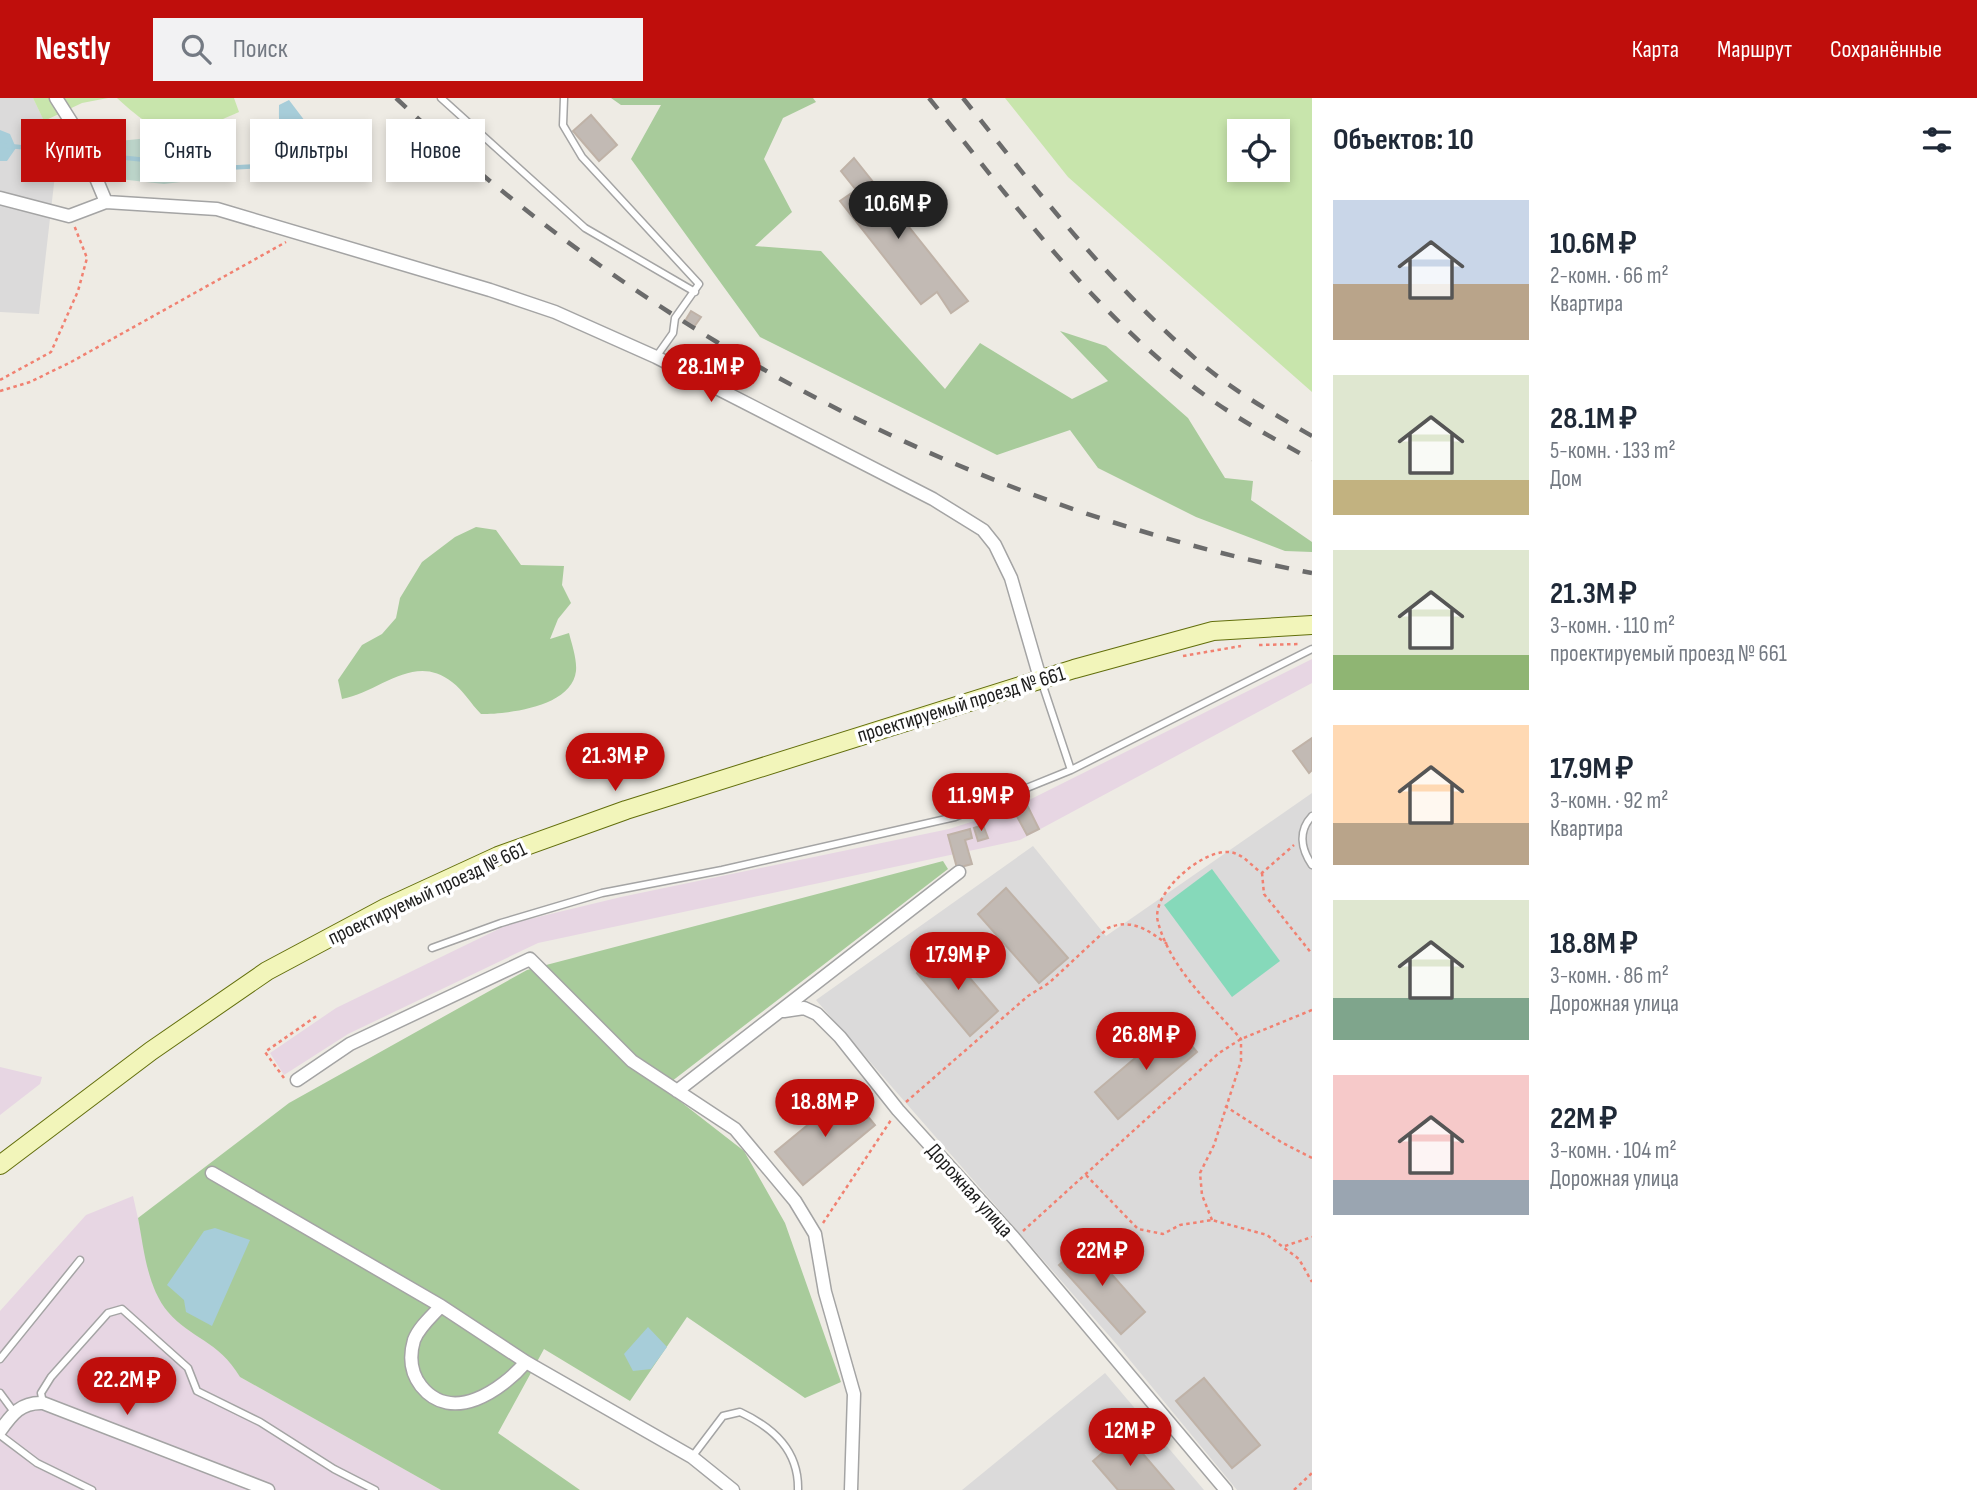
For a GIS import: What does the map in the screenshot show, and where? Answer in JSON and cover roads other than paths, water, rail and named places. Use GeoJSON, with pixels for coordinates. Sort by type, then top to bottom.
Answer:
{"type":"FeatureCollection","features":[{"type":"Feature","properties":{"kind":"main road","name":"проектируемый проезд № 661"},"geometry":{"type":"LineString","coordinates":[[0,1165],[150,1051],[267,971],[385,908],[498,856],[626,810],[1040,678],[1213,631],[1312,625]]}},
{"type":"Feature","properties":{"kind":"street"},"geometry":{"type":"LineString","coordinates":[[57,98],[75,128],[106,202]]}},
{"type":"Feature","properties":{"kind":"street"},"geometry":{"type":"LineString","coordinates":[[0,198],[75,215],[106,202],[217,209],[555,312],[656,357],[933,499],[983,530],[1004,559],[1040,678]]}},
{"type":"Feature","properties":{"kind":"street"},"geometry":{"type":"LineString","coordinates":[[677,1091],[734,1044],[783,1011],[959,872]]}},
{"type":"Feature","properties":{"kind":"street"},"geometry":{"type":"LineString","coordinates":[[297,1080],[350,1044],[530,959],[632,1061],[735,1129],[795,1201],[815,1234],[825,1292],[855,1394],[851,1490]]}},
{"type":"Feature","properties":{"kind":"street","name":"Дорожная улица"},"geometry":{"type":"LineString","coordinates":[[783,1011],[804,1009],[817,1014],[898,1110],[1014,1238],[1226,1490]]}},
{"type":"Feature","properties":{"kind":"street"},"geometry":{"type":"LineString","coordinates":[[212,1173],[441,1306],[526,1362],[692,1457],[733,1490]]}},
{"type":"Feature","properties":{"kind":"street"},"geometry":{"type":"LineString","coordinates":[[441,1306],[414,1339],[411,1364],[415,1377],[428,1395],[440,1402],[458,1403],[487,1396],[510,1381],[526,1362]]}},
{"type":"Feature","properties":{"kind":"street"},"geometry":{"type":"LineString","coordinates":[[0,1433],[15,1412],[30,1403],[43,1403],[268,1490]]}},
{"type":"Feature","properties":{"kind":"lane"},"geometry":{"type":"LineString","coordinates":[[441,98],[585,228],[695,292]]}},
{"type":"Feature","properties":{"kind":"lane"},"geometry":{"type":"LineString","coordinates":[[564,98],[563,125],[582,157],[699,284],[676,318],[673,333],[656,357]]}},
{"type":"Feature","properties":{"kind":"lane"},"geometry":{"type":"LineString","coordinates":[[432,948],[501,923],[602,894],[954,817],[1071,770],[1312,649]]}},
{"type":"Feature","properties":{"kind":"lane"},"geometry":{"type":"LineString","coordinates":[[1040,678],[1071,770]]}},
{"type":"Feature","properties":{"kind":"lane"},"geometry":{"type":"LineString","coordinates":[[1312,816],[1303,829],[1302,839],[1312,865]]}},
{"type":"Feature","properties":{"kind":"lane"},"geometry":{"type":"LineString","coordinates":[[0,1359],[80,1260]]}},
{"type":"Feature","properties":{"kind":"lane"},"geometry":{"type":"LineString","coordinates":[[43,1403],[41,1393],[51,1377],[108,1313],[122,1309],[188,1368],[197,1391],[260,1422],[334,1469],[376,1490]]}},
{"type":"Feature","properties":{"kind":"lane"},"geometry":{"type":"LineString","coordinates":[[0,1393],[15,1412]]}},
{"type":"Feature","properties":{"kind":"lane"},"geometry":{"type":"LineString","coordinates":[[692,1457],[723,1416],[740,1412],[782,1439],[795,1462],[798,1490]]}},
{"type":"Feature","properties":{"kind":"lane"},"geometry":{"type":"LineString","coordinates":[[0,1433],[37,1464],[92,1490]]}},
{"type":"Feature","properties":{"kind":"water"},"geometry":{"type":"Polygon","coordinates":[[[289,100],[303,119],[279,119],[279,105],[289,100]]]}},
{"type":"Feature","properties":{"kind":"water"},"geometry":{"type":"Polygon","coordinates":[[[0,130],[10,134],[16,148],[7,161],[0,161],[0,130]]]}},
{"type":"Feature","properties":{"kind":"water"},"geometry":{"type":"Polygon","coordinates":[[[215,1228],[250,1240],[212,1326],[186,1312],[184,1300],[167,1285],[204,1231],[215,1228]]]}},
{"type":"Feature","properties":{"kind":"water"},"geometry":{"type":"Polygon","coordinates":[[[648,1327],[667,1347],[651,1369],[633,1371],[624,1354],[648,1327]]]}},
{"type":"Feature","properties":{"kind":"waterway"},"geometry":{"type":"LineString","coordinates":[[0,145],[224,168],[250,167]]}},
{"type":"Feature","properties":{"kind":"railway"},"geometry":{"type":"LineString","coordinates":[[396,98],[494,184],[598,264],[707,336],[821,400],[939,457],[1060,505],[1185,543],[1312,573]]}},
{"type":"Feature","properties":{"kind":"railway"},"geometry":{"type":"LineString","coordinates":[[929,98],[1050,247],[1114,317],[1149,350],[1216,403],[1312,460]]}},
{"type":"Feature","properties":{"kind":"railway"},"geometry":{"type":"LineString","coordinates":[[963,98],[1074,234],[1164,330],[1224,381],[1312,436]]}}]}
